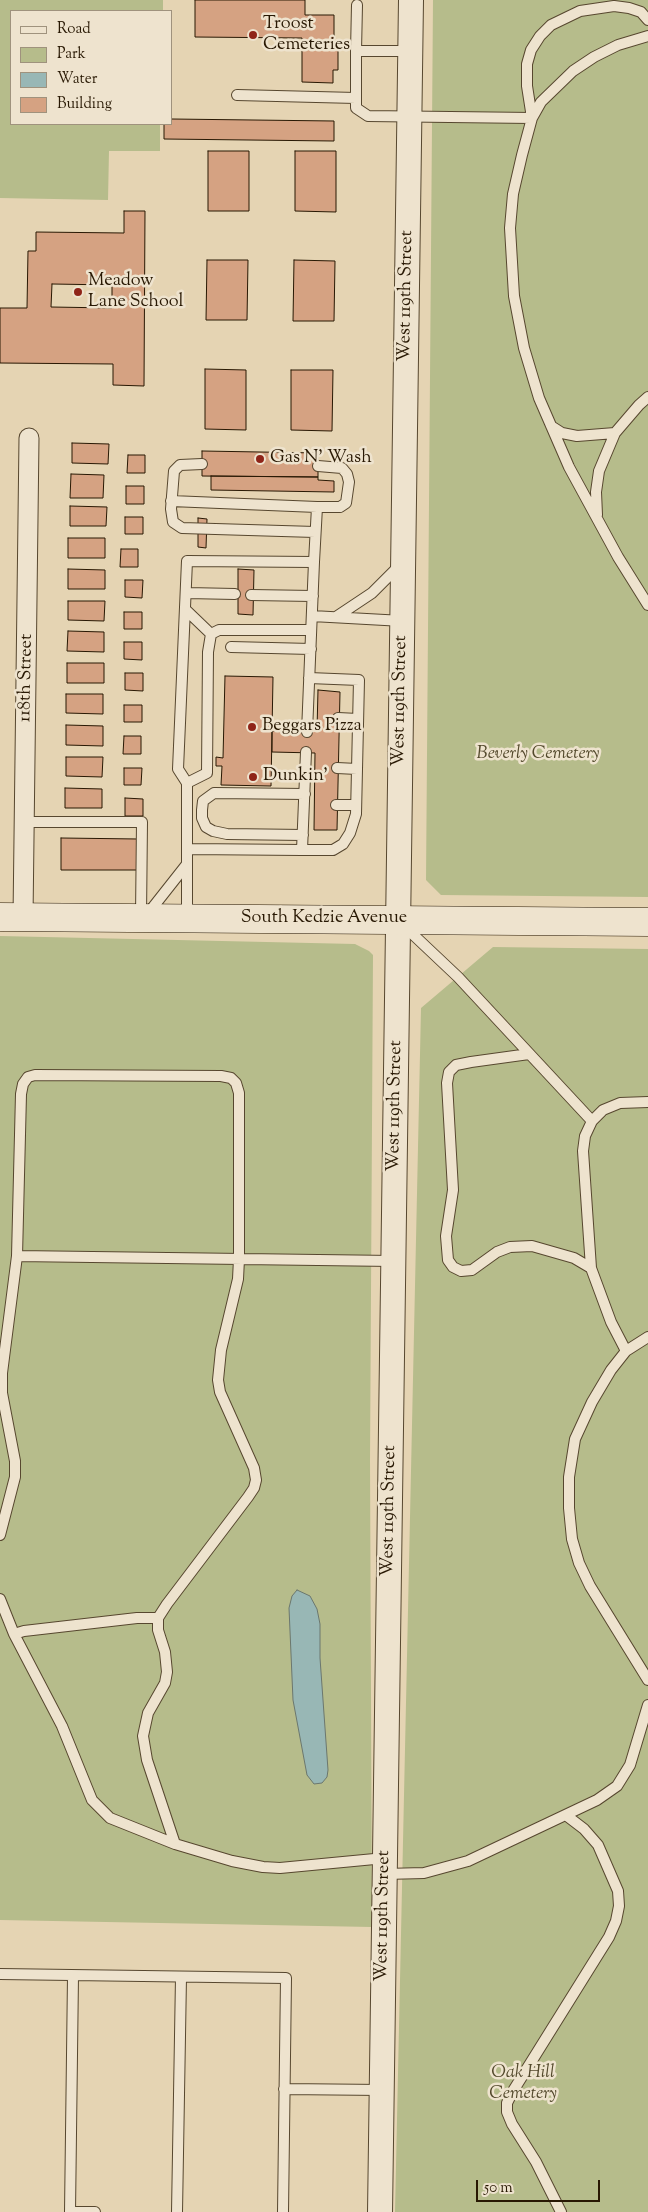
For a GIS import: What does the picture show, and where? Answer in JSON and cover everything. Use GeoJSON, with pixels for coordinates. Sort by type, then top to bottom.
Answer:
{"type":"FeatureCollection","features":[{"type":"Feature","properties":{"kind":"main road","name":"South Kedzie Avenue"},"geometry":{"type":"LineString","coordinates":[[12,917],[648,922]]}},
{"type":"Feature","properties":{"kind":"street","name":"West 119th Street"},"geometry":{"type":"LineString","coordinates":[[380,2212],[411,0]]}},
{"type":"Feature","properties":{"kind":"street","name":"118th Street"},"geometry":{"type":"LineString","coordinates":[[12,917],[25,822],[30,438]]}},
{"type":"Feature","properties":{"kind":"lane"},"geometry":{"type":"LineString","coordinates":[[357,5],[356,108],[368,116],[532,118]]}},
{"type":"Feature","properties":{"kind":"lane"},"geometry":{"type":"LineString","coordinates":[[532,118],[527,86],[527,64],[531,50],[540,36],[551,25],[580,11],[614,6],[641,12],[648,20]]}},
{"type":"Feature","properties":{"kind":"lane"},"geometry":{"type":"LineString","coordinates":[[648,36],[618,45],[594,57],[573,71],[541,102],[532,118],[513,194],[510,228],[510,262],[514,296],[524,348],[539,398],[569,467],[618,557],[648,605]]}},
{"type":"Feature","properties":{"kind":"lane"},"geometry":{"type":"LineString","coordinates":[[356,51],[411,51]]}},
{"type":"Feature","properties":{"kind":"lane"},"geometry":{"type":"LineString","coordinates":[[236,95],[356,98]]}},
{"type":"Feature","properties":{"kind":"lane"},"geometry":{"type":"LineString","coordinates":[[597,517],[596,492],[599,471],[615,433],[638,405],[648,397]]}},
{"type":"Feature","properties":{"kind":"lane"},"geometry":{"type":"LineString","coordinates":[[551,426],[562,433],[577,436],[615,433]]}},
{"type":"Feature","properties":{"kind":"lane"},"geometry":{"type":"LineString","coordinates":[[202,464],[180,465],[174,471],[173,522],[182,528],[315,532]]}},
{"type":"Feature","properties":{"kind":"lane"},"geometry":{"type":"LineString","coordinates":[[172,501],[340,507],[346,503],[349,482],[347,474],[342,468],[318,466]]}},
{"type":"Feature","properties":{"kind":"lane"},"geometry":{"type":"LineString","coordinates":[[307,732],[312,718],[309,678],[316,507]]}},
{"type":"Feature","properties":{"kind":"lane"},"geometry":{"type":"LineString","coordinates":[[187,918],[187,783],[178,769],[187,561],[314,562]]}},
{"type":"Feature","properties":{"kind":"lane"},"geometry":{"type":"LineString","coordinates":[[336,617],[372,593],[404,561]]}},
{"type":"Feature","properties":{"kind":"lane"},"geometry":{"type":"LineString","coordinates":[[187,593],[235,594]]}},
{"type":"Feature","properties":{"kind":"lane"},"geometry":{"type":"LineString","coordinates":[[251,595],[313,596]]}},
{"type":"Feature","properties":{"kind":"lane"},"geometry":{"type":"LineString","coordinates":[[186,610],[211,634]]}},
{"type":"Feature","properties":{"kind":"lane"},"geometry":{"type":"LineString","coordinates":[[312,616],[403,621]]}},
{"type":"Feature","properties":{"kind":"lane"},"geometry":{"type":"LineString","coordinates":[[211,634],[219,630],[311,630]]}},
{"type":"Feature","properties":{"kind":"lane"},"geometry":{"type":"LineString","coordinates":[[187,783],[206,773],[208,652],[211,634]]}},
{"type":"Feature","properties":{"kind":"lane"},"geometry":{"type":"LineString","coordinates":[[231,647],[311,649]]}},
{"type":"Feature","properties":{"kind":"lane"},"geometry":{"type":"LineString","coordinates":[[188,849],[333,850],[342,844],[350,832],[356,814],[359,680],[309,678]]}},
{"type":"Feature","properties":{"kind":"lane"},"geometry":{"type":"LineString","coordinates":[[338,718],[358,719]]}},
{"type":"Feature","properties":{"kind":"lane"},"geometry":{"type":"LineString","coordinates":[[302,850],[310,767],[306,752]]}},
{"type":"Feature","properties":{"kind":"lane"},"geometry":{"type":"LineString","coordinates":[[338,768],[357,769]]}},
{"type":"Feature","properties":{"kind":"lane"},"geometry":{"type":"LineString","coordinates":[[303,835],[227,834],[213,831],[206,827],[202,818],[203,801],[214,793],[307,800]]}},
{"type":"Feature","properties":{"kind":"lane"},"geometry":{"type":"LineString","coordinates":[[336,805],[356,806]]}},
{"type":"Feature","properties":{"kind":"lane"},"geometry":{"type":"LineString","coordinates":[[25,822],[142,822],[143,918]]}},
{"type":"Feature","properties":{"kind":"lane"},"geometry":{"type":"LineString","coordinates":[[143,918],[187,864]]}},
{"type":"Feature","properties":{"kind":"lane"},"geometry":{"type":"LineString","coordinates":[[398,920],[458,977],[592,1121]]}},
{"type":"Feature","properties":{"kind":"lane"},"geometry":{"type":"LineString","coordinates":[[529,1054],[456,1065],[449,1072],[447,1083],[453,1190],[446,1236],[448,1260],[453,1267],[461,1271],[472,1270],[497,1252],[510,1247],[532,1246],[574,1258],[591,1268]]}},
{"type":"Feature","properties":{"kind":"lane"},"geometry":{"type":"LineString","coordinates":[[0,1534],[15,1476],[15,1461],[2,1392],[2,1373],[17,1256],[21,1094],[28,1077],[35,1075],[221,1076],[231,1078],[236,1083],[239,1092],[239,1259],[238,1279],[220,1350],[218,1380],[220,1392],[254,1468],[256,1480],[254,1488],[248,1497],[166,1604],[158,1618],[158,1630],[165,1652],[167,1672],[165,1682],[148,1713],[143,1736],[147,1760],[176,1844]]}},
{"type":"Feature","properties":{"kind":"lane"},"geometry":{"type":"LineString","coordinates":[[626,1351],[611,1322],[591,1268],[583,1151],[585,1136],[592,1121],[603,1110],[620,1103],[648,1102]]}},
{"type":"Feature","properties":{"kind":"lane"},"geometry":{"type":"LineString","coordinates":[[17,1256],[393,1261]]}},
{"type":"Feature","properties":{"kind":"lane"},"geometry":{"type":"LineString","coordinates":[[648,1337],[626,1351],[611,1370],[592,1402],[576,1439],[569,1477],[572,1539],[579,1563],[590,1586],[648,1680]]}},
{"type":"Feature","properties":{"kind":"lane"},"geometry":{"type":"LineString","coordinates":[[0,1599],[14,1634],[62,1726],[86,1787],[99,1809],[110,1818],[125,1826],[176,1844],[263,1868],[385,1866],[424,1873],[468,1861],[567,1816],[597,1800],[617,1786],[630,1765],[648,1705]]}},
{"type":"Feature","properties":{"kind":"lane"},"geometry":{"type":"LineString","coordinates":[[14,1634],[24,1630],[137,1618],[158,1618]]}},
{"type":"Feature","properties":{"kind":"lane"},"geometry":{"type":"LineString","coordinates":[[561,2212],[536,2162],[512,2124],[507,2112],[507,2102],[512,2091],[609,1937],[616,1922],[619,1906],[618,1891],[598,1844],[584,1829],[567,1816]]}},
{"type":"Feature","properties":{"kind":"lane"},"geometry":{"type":"LineString","coordinates":[[0,1974],[286,1978],[283,2212]]}},
{"type":"Feature","properties":{"kind":"lane"},"geometry":{"type":"LineString","coordinates":[[73,1976],[70,2212],[95,2212]]}},
{"type":"Feature","properties":{"kind":"lane"},"geometry":{"type":"LineString","coordinates":[[177,2212],[181,1977]]}},
{"type":"Feature","properties":{"kind":"lane"},"geometry":{"type":"LineString","coordinates":[[284,2089],[382,2090]]}},
{"type":"Feature","properties":{"kind":"green space"},"geometry":{"type":"Polygon","coordinates":[[[0,0],[163,0],[163,10],[10,10],[10,125],[160,125],[160,151],[109,151],[108,200],[0,198],[0,0]]]}},
{"type":"Feature","properties":{"kind":"green space","name":"Beverly Cemetery"},"geometry":{"type":"Polygon","coordinates":[[[433,0],[648,0],[648,897],[441,895],[426,880],[433,0]]]}},
{"type":"Feature","properties":{"kind":"green space"},"geometry":{"type":"Polygon","coordinates":[[[0,936],[355,944],[373,955],[370,1460],[372,1927],[0,1920],[0,936]]]}},
{"type":"Feature","properties":{"kind":"green space","name":"Oak Hill Cemetery"},"geometry":{"type":"Polygon","coordinates":[[[493,947],[648,949],[648,2212],[395,2212],[421,1008],[493,947]]]}},
{"type":"Feature","properties":{"kind":"water"},"geometry":{"type":"Polygon","coordinates":[[[297,1590],[310,1596],[317,1609],[320,1624],[320,1658],[328,1770],[327,1777],[322,1783],[314,1784],[307,1775],[293,1700],[289,1608],[292,1596],[297,1590]]]}},
{"type":"Feature","properties":{"kind":"building"},"geometry":{"type":"Polygon","coordinates":[[[195,0],[305,0],[305,15],[334,15],[334,48],[338,48],[338,70],[333,70],[333,83],[302,82],[302,38],[195,37],[195,0]]]}},
{"type":"Feature","properties":{"kind":"building"},"geometry":{"type":"Polygon","coordinates":[[[172,119],[334,121],[334,141],[164,139],[164,125],[172,125],[172,119]]]}},
{"type":"Feature","properties":{"kind":"building"},"geometry":{"type":"Polygon","coordinates":[[[208,151],[249,151],[249,211],[208,211],[208,151]]]}},
{"type":"Feature","properties":{"kind":"building"},"geometry":{"type":"Polygon","coordinates":[[[295,151],[336,151],[336,212],[295,211],[295,151]]]}},
{"type":"Feature","properties":{"kind":"building"},"geometry":{"type":"Polygon","coordinates":[[[124,211],[145,211],[144,386],[113,385],[113,364],[0,363],[0,308],[27,308],[28,251],[36,251],[36,232],[124,233],[124,211]],[[52,284],[51,307],[112,308],[112,285],[52,284]]]}},
{"type":"Feature","properties":{"kind":"building"},"geometry":{"type":"Polygon","coordinates":[[[207,260],[248,260],[247,320],[206,320],[207,260]]]}},
{"type":"Feature","properties":{"kind":"building"},"geometry":{"type":"Polygon","coordinates":[[[294,260],[335,261],[334,321],[293,321],[294,260]]]}},
{"type":"Feature","properties":{"kind":"building"},"geometry":{"type":"Polygon","coordinates":[[[205,369],[246,370],[246,430],[205,429],[205,369]]]}},
{"type":"Feature","properties":{"kind":"building"},"geometry":{"type":"Polygon","coordinates":[[[291,370],[333,370],[332,431],[291,430],[291,370]]]}},
{"type":"Feature","properties":{"kind":"building"},"geometry":{"type":"Polygon","coordinates":[[[72,443],[109,444],[108,464],[72,463],[72,443]]]}},
{"type":"Feature","properties":{"kind":"building","name":"Gas N' Wash"},"geometry":{"type":"Polygon","coordinates":[[[202,451],[318,453],[318,477],[202,476],[202,451]]]}},
{"type":"Feature","properties":{"kind":"building"},"geometry":{"type":"Polygon","coordinates":[[[128,455],[145,455],[145,473],[127,473],[128,455]]]}},
{"type":"Feature","properties":{"kind":"building"},"geometry":{"type":"Polygon","coordinates":[[[71,474],[104,475],[103,498],[70,498],[71,474]]]}},
{"type":"Feature","properties":{"kind":"building"},"geometry":{"type":"Polygon","coordinates":[[[211,476],[318,477],[318,480],[334,481],[334,492],[211,490],[211,476]]]}},
{"type":"Feature","properties":{"kind":"building"},"geometry":{"type":"Polygon","coordinates":[[[126,486],[144,486],[144,504],[126,504],[126,486]]]}},
{"type":"Feature","properties":{"kind":"building"},"geometry":{"type":"Polygon","coordinates":[[[70,506],[107,507],[106,526],[70,526],[70,506]]]}},
{"type":"Feature","properties":{"kind":"building"},"geometry":{"type":"Polygon","coordinates":[[[125,517],[143,517],[143,534],[125,534],[125,517]]]}},
{"type":"Feature","properties":{"kind":"building"},"geometry":{"type":"Polygon","coordinates":[[[198,518],[207,519],[206,548],[198,547],[198,518]]]}},
{"type":"Feature","properties":{"kind":"building"},"geometry":{"type":"Polygon","coordinates":[[[68,538],[105,538],[105,558],[68,558],[68,538]]]}},
{"type":"Feature","properties":{"kind":"building"},"geometry":{"type":"Polygon","coordinates":[[[121,549],[138,549],[138,567],[120,567],[121,549]]]}},
{"type":"Feature","properties":{"kind":"building"},"geometry":{"type":"Polygon","coordinates":[[[68,569],[105,570],[105,589],[68,589],[68,569]]]}},
{"type":"Feature","properties":{"kind":"building"},"geometry":{"type":"Polygon","coordinates":[[[238,569],[254,570],[253,615],[238,614],[238,569]]]}},
{"type":"Feature","properties":{"kind":"building"},"geometry":{"type":"Polygon","coordinates":[[[125,580],[143,580],[142,598],[125,597],[125,580]]]}},
{"type":"Feature","properties":{"kind":"building"},"geometry":{"type":"Polygon","coordinates":[[[68,601],[105,601],[104,621],[68,620],[68,601]]]}},
{"type":"Feature","properties":{"kind":"building"},"geometry":{"type":"Polygon","coordinates":[[[124,612],[142,612],[142,629],[124,629],[124,612]]]}},
{"type":"Feature","properties":{"kind":"building"},"geometry":{"type":"Polygon","coordinates":[[[68,631],[104,632],[104,652],[67,651],[68,631]]]}},
{"type":"Feature","properties":{"kind":"building"},"geometry":{"type":"Polygon","coordinates":[[[124,642],[142,642],[142,660],[124,659],[124,642]]]}},
{"type":"Feature","properties":{"kind":"building"},"geometry":{"type":"Polygon","coordinates":[[[67,663],[104,663],[104,683],[67,683],[67,663]]]}},
{"type":"Feature","properties":{"kind":"building"},"geometry":{"type":"Polygon","coordinates":[[[125,673],[143,673],[143,691],[125,690],[125,673]]]}},
{"type":"Feature","properties":{"kind":"building"},"geometry":{"type":"Polygon","coordinates":[[[225,676],[273,677],[271,786],[221,785],[222,766],[216,766],[216,757],[223,758],[225,676]]]}},
{"type":"Feature","properties":{"kind":"building"},"geometry":{"type":"Polygon","coordinates":[[[318,690],[340,692],[337,830],[314,830],[315,753],[272,752],[272,731],[317,730],[318,690]]]}},
{"type":"Feature","properties":{"kind":"building"},"geometry":{"type":"Polygon","coordinates":[[[66,694],[103,694],[103,714],[66,713],[66,694]]]}},
{"type":"Feature","properties":{"kind":"building"},"geometry":{"type":"Polygon","coordinates":[[[124,705],[142,705],[142,722],[124,722],[124,705]]]}},
{"type":"Feature","properties":{"kind":"building"},"geometry":{"type":"Polygon","coordinates":[[[66,725],[103,726],[103,746],[66,745],[66,725]]]}},
{"type":"Feature","properties":{"kind":"building"},"geometry":{"type":"Polygon","coordinates":[[[124,736],[141,736],[141,754],[123,754],[124,736]]]}},
{"type":"Feature","properties":{"kind":"building"},"geometry":{"type":"Polygon","coordinates":[[[66,757],[103,757],[102,777],[66,776],[66,757]]]}},
{"type":"Feature","properties":{"kind":"building"},"geometry":{"type":"Polygon","coordinates":[[[124,768],[142,768],[141,785],[124,785],[124,768]]]}},
{"type":"Feature","properties":{"kind":"building"},"geometry":{"type":"Polygon","coordinates":[[[65,788],[102,789],[102,808],[65,808],[65,788]]]}},
{"type":"Feature","properties":{"kind":"building"},"geometry":{"type":"Polygon","coordinates":[[[125,798],[143,799],[143,816],[125,816],[125,798]]]}},
{"type":"Feature","properties":{"kind":"building"},"geometry":{"type":"Polygon","coordinates":[[[61,838],[138,839],[138,870],[61,870],[61,838]]]}},
{"type":"Feature","properties":{"kind":"place","name":"Troost Cemeteries"},"geometry":{"type":"Point","coordinates":[253,35]}},
{"type":"Feature","properties":{"kind":"place","name":"Meadow Lane School"},"geometry":{"type":"Point","coordinates":[78,292]}},
{"type":"Feature","properties":{"kind":"place","name":"Gas N' Wash"},"geometry":{"type":"Point","coordinates":[260,459]}},
{"type":"Feature","properties":{"kind":"place","name":"Beggars Pizza"},"geometry":{"type":"Point","coordinates":[252,727]}},
{"type":"Feature","properties":{"kind":"place","name":"Dunkin'"},"geometry":{"type":"Point","coordinates":[253,777]}}]}
